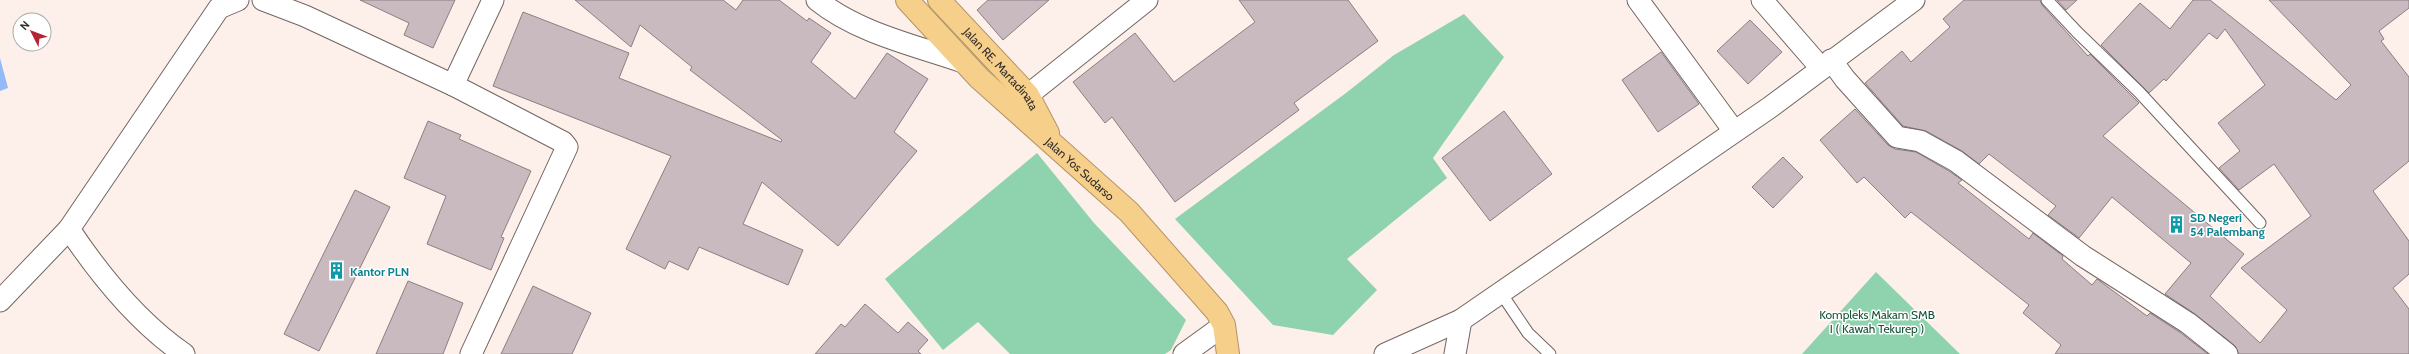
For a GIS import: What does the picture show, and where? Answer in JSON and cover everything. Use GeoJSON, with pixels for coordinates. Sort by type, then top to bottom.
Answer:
{"type":"FeatureCollection","features":[{"type":"Feature","properties":{"kind":"highway","name":"Jalan Yos Sudarso"},"geometry":{"type":"LineString","coordinates":[[907,0],[962,62],[1129,212],[1187,276],[1217,312],[1224,325],[1228,354]]}},
{"type":"Feature","properties":{"kind":"highway","name":"Jalan RE. Martadinata"},"geometry":{"type":"LineString","coordinates":[[949,4],[1028,96],[1054,144]]}},
{"type":"Feature","properties":{"kind":"street"},"geometry":{"type":"LineString","coordinates":[[0,301],[69,228],[219,8],[238,0]]}},
{"type":"Feature","properties":{"kind":"street"},"geometry":{"type":"LineString","coordinates":[[263,0],[305,16],[453,85],[563,142],[567,147],[471,354]]}},
{"type":"Feature","properties":{"kind":"street"},"geometry":{"type":"LineString","coordinates":[[453,85],[492,0]]}},
{"type":"Feature","properties":{"kind":"street"},"geometry":{"type":"LineString","coordinates":[[817,0],[845,19],[865,28],[962,62]]}},
{"type":"Feature","properties":{"kind":"street"},"geometry":{"type":"LineString","coordinates":[[1028,96],[1147,0]]}},
{"type":"Feature","properties":{"kind":"street"},"geometry":{"type":"LineString","coordinates":[[1638,0],[1734,131]]}},
{"type":"Feature","properties":{"kind":"street"},"geometry":{"type":"LineString","coordinates":[[1762,0],[1826,64],[1845,79],[1898,137],[1920,141],[1956,161],[2083,256],[2188,323],[2227,354]]}},
{"type":"Feature","properties":{"kind":"street"},"geometry":{"type":"LineString","coordinates":[[1385,354],[1461,320],[1734,131],[1914,0]]}},
{"type":"Feature","properties":{"kind":"street"},"geometry":{"type":"LineString","coordinates":[[69,228],[90,260],[159,337],[184,354]]}},
{"type":"Feature","properties":{"kind":"street"},"geometry":{"type":"LineString","coordinates":[[1454,354],[1461,320]]}},
{"type":"Feature","properties":{"kind":"street"},"geometry":{"type":"LineString","coordinates":[[1184,354],[1224,325]]}},
{"type":"Feature","properties":{"kind":"lane"},"geometry":{"type":"LineString","coordinates":[[2047,0],[2077,32],[2140,92],[2260,223]]}},
{"type":"Feature","properties":{"kind":"lane"},"geometry":{"type":"LineString","coordinates":[[1501,293],[1528,333],[1550,354]]}},
{"type":"Feature","properties":{"kind":"green space"},"geometry":{"type":"Polygon","coordinates":[[[1464,14],[1504,57],[1433,158],[1447,178],[1347,259],[1377,290],[1333,335],[1273,325],[1175,219],[1346,93],[1394,55],[1464,14]]]}},
{"type":"Feature","properties":{"kind":"green space"},"geometry":{"type":"Polygon","coordinates":[[[1037,153],[1094,223],[1186,320],[1171,350],[1165,354],[1010,354],[978,322],[943,350],[885,279],[1037,153]]]}},
{"type":"Feature","properties":{"kind":"green space","name":"Kompleks Makam SMB I ( Kawah Tekurep )"},"geometry":{"type":"Polygon","coordinates":[[[1876,272],[1960,354],[1802,354],[1876,272]]]}},
{"type":"Feature","properties":{"kind":"water"},"geometry":{"type":"Polygon","coordinates":[[[0,58],[8,88],[0,91],[0,58]]]}},
{"type":"Feature","properties":{"kind":"building"},"geometry":{"type":"Polygon","coordinates":[[[360,0],[455,0],[433,48],[404,35],[409,23],[360,0]]]}},
{"type":"Feature","properties":{"kind":"building"},"geometry":{"type":"Polygon","coordinates":[[[575,0],[723,0],[736,10],[743,0],[779,0],[807,21],[809,18],[831,33],[811,62],[855,99],[887,53],[928,79],[894,132],[917,151],[838,246],[762,182],[743,224],[803,250],[788,285],[699,247],[688,270],[669,261],[665,269],[626,249],[671,156],[493,86],[523,12],[629,53],[619,78],[781,142],[782,140],[690,70],[692,67],[640,25],[631,47],[575,0]]]}},
{"type":"Feature","properties":{"kind":"building"},"geometry":{"type":"Polygon","coordinates":[[[988,0],[1049,0],[1003,40],[977,10],[988,0]]]}},
{"type":"Feature","properties":{"kind":"building"},"geometry":{"type":"Polygon","coordinates":[[[1239,0],[1348,0],[1378,41],[1294,103],[1299,110],[1175,202],[1112,117],[1105,123],[1073,82],[1135,33],[1174,82],[1255,22],[1239,0]]]}},
{"type":"Feature","properties":{"kind":"building"},"geometry":{"type":"Polygon","coordinates":[[[1964,0],[2040,0],[2042,5],[2088,56],[2090,54],[2139,103],[2103,136],[2244,254],[2210,296],[2260,343],[2287,310],[2241,268],[2311,216],[2274,164],[2239,190],[2219,168],[2240,151],[2218,123],[2265,85],[2225,29],[2217,39],[2209,33],[2166,81],[2164,79],[2149,93],[2101,45],[2140,3],[2170,29],[2193,0],[2210,0],[2336,100],[2351,85],[2269,0],[2409,0],[2409,8],[2379,31],[2384,39],[2381,41],[2409,77],[2409,161],[2373,191],[2409,241],[2409,274],[2393,288],[2409,309],[2409,354],[2239,354],[2234,345],[2195,314],[2165,294],[2191,263],[2112,197],[2079,238],[2048,215],[2056,206],[1989,154],[1979,164],[1962,151],[1926,131],[1903,126],[1865,83],[1902,51],[1911,62],[1950,27],[1943,19],[1964,0]]]}},
{"type":"Feature","properties":{"kind":"building"},"geometry":{"type":"Polygon","coordinates":[[[2057,0],[2077,0],[2066,10],[2057,0]]]}},
{"type":"Feature","properties":{"kind":"building"},"geometry":{"type":"Polygon","coordinates":[[[1750,20],[1782,52],[1748,84],[1717,51],[1750,20]]]}},
{"type":"Feature","properties":{"kind":"building"},"geometry":{"type":"Polygon","coordinates":[[[1661,52],[1699,104],[1658,132],[1622,80],[1661,52]]]}},
{"type":"Feature","properties":{"kind":"building"},"geometry":{"type":"Polygon","coordinates":[[[1855,109],[1888,145],[1895,149],[1916,152],[1949,171],[1962,180],[1958,183],[2029,239],[2033,233],[2063,256],[2062,259],[2092,285],[2097,279],[2147,316],[2150,313],[2181,333],[2208,354],[2055,354],[2061,345],[2023,313],[2029,305],[1911,212],[1905,218],[1864,177],[1857,183],[1820,140],[1855,109]]]}},
{"type":"Feature","properties":{"kind":"building"},"geometry":{"type":"Polygon","coordinates":[[[1504,111],[1552,174],[1490,221],[1442,158],[1504,111]]]}},
{"type":"Feature","properties":{"kind":"building"},"geometry":{"type":"Polygon","coordinates":[[[428,121],[461,135],[459,139],[531,171],[501,237],[504,238],[491,270],[427,244],[446,196],[404,178],[428,121]]]}},
{"type":"Feature","properties":{"kind":"building"},"geometry":{"type":"Polygon","coordinates":[[[1783,157],[1803,177],[1773,208],[1752,187],[1783,157]]]}},
{"type":"Feature","properties":{"kind":"building","name":"Kantor PLN"},"geometry":{"type":"Polygon","coordinates":[[[355,190],[390,207],[319,351],[284,334],[355,190]]]}},
{"type":"Feature","properties":{"kind":"building"},"geometry":{"type":"Polygon","coordinates":[[[408,281],[463,303],[443,354],[376,354],[408,281]]]}},
{"type":"Feature","properties":{"kind":"building"},"geometry":{"type":"Polygon","coordinates":[[[533,286],[591,313],[572,354],[501,354],[533,286]]]}},
{"type":"Feature","properties":{"kind":"building"},"geometry":{"type":"Polygon","coordinates":[[[865,304],[898,333],[908,322],[928,340],[918,351],[921,354],[815,354],[841,324],[845,327],[865,304]]]}},
{"type":"Feature","properties":{"kind":"place","name":"SD Negeri 54 Palembang"},"geometry":{"type":"Point","coordinates":[2177,224]}},
{"type":"Feature","properties":{"kind":"place","name":"Kantor PLN"},"geometry":{"type":"Point","coordinates":[337,271]}}]}
